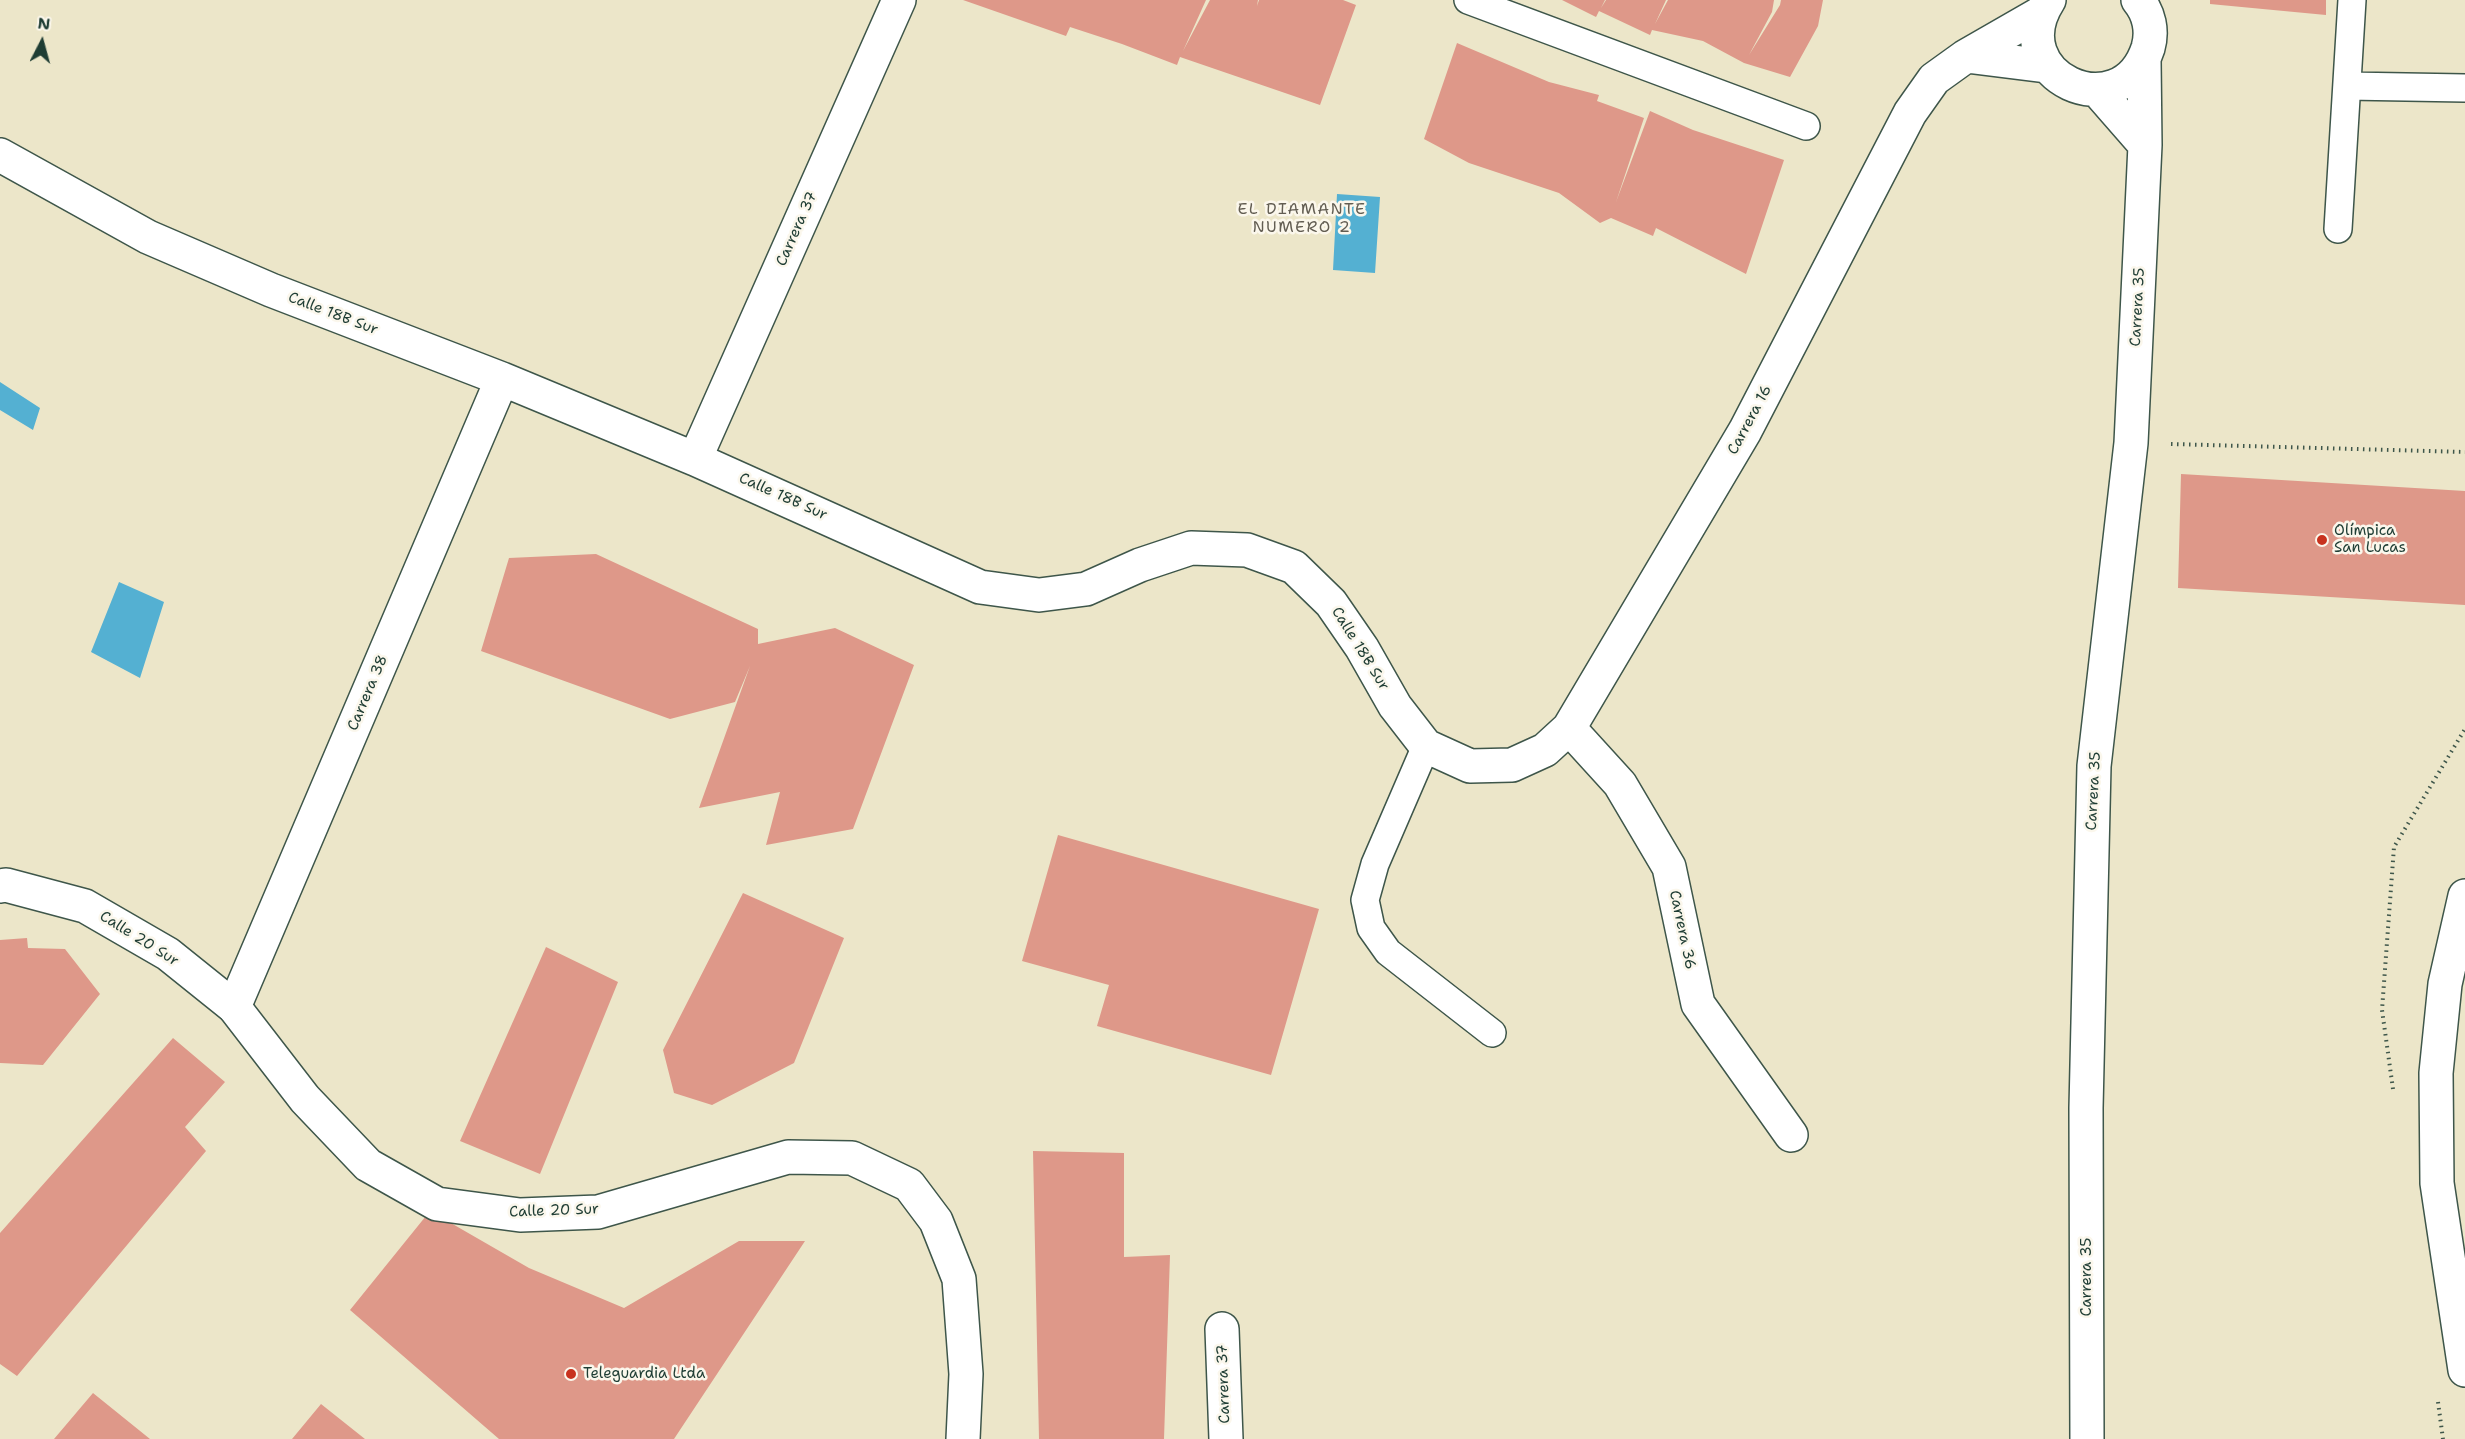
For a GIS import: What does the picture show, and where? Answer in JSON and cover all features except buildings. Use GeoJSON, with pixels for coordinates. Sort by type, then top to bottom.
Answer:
{"type":"FeatureCollection","features":[{"type":"Feature","properties":{"kind":"street","name":"Carrera 37"},"geometry":{"type":"LineString","coordinates":[[695,459],[899,0]]}},
{"type":"Feature","properties":{"kind":"street","name":"Carrera 35"},"geometry":{"type":"LineString","coordinates":[[2087,1439],[2086,1108],[2094,766],[2132,443],[2145,145],[2144,60],[2149,42],[2150,24],[2141,2]]}},
{"type":"Feature","properties":{"kind":"street"},"geometry":{"type":"LineString","coordinates":[[2045,6],[2036,30],[2039,49],[2046,66],[2060,80],[2078,88],[2097,90],[2116,86],[2132,75],[2144,60]]}},
{"type":"Feature","properties":{"kind":"street","name":"Carrera 16"},"geometry":{"type":"LineString","coordinates":[[1512,765],[1545,750],[1569,728],[1745,431],[1910,113],[1934,79],[2045,6]]}},
{"type":"Feature","properties":{"kind":"street"},"geometry":{"type":"LineString","coordinates":[[1966,56],[2046,66]]}},
{"type":"Feature","properties":{"kind":"street"},"geometry":{"type":"LineString","coordinates":[[2097,90],[2145,145]]}},
{"type":"Feature","properties":{"kind":"street","name":"Calle 18B Sur"},"geometry":{"type":"LineString","coordinates":[[0,156],[148,237],[271,290],[502,379],[695,459],[980,587],[1039,595],[1086,589],[1140,565],[1191,548],[1247,550],[1294,567],[1331,603],[1362,648],[1395,706],[1426,746],[1470,766],[1512,765]]}},
{"type":"Feature","properties":{"kind":"street","name":"Carrera 38"},"geometry":{"type":"LineString","coordinates":[[234,1007],[502,379]]}},
{"type":"Feature","properties":{"kind":"street","name":"Carrera 36"},"geometry":{"type":"LineString","coordinates":[[1569,728],[1620,784],[1669,867],[1698,1004],[1791,1135]]}},
{"type":"Feature","properties":{"kind":"street","name":"Calle 20 Sur"},"geometry":{"type":"LineString","coordinates":[[0,886],[85,906],[168,954],[234,1007],[305,1099],[368,1165],[438,1204],[520,1215],[598,1212],[788,1157],[852,1158],[909,1185],[936,1221],[958,1279],[966,1374],[963,1439]]}},
{"type":"Feature","properties":{"kind":"street"},"geometry":{"type":"LineString","coordinates":[[2465,896],[2445,984],[2436,1073],[2437,1183],[2465,1370]]}},
{"type":"Feature","properties":{"kind":"street","name":"Carrera 37"},"geometry":{"type":"LineString","coordinates":[[1222,1329],[1226,1439]]}},
{"type":"Feature","properties":{"kind":"lane"},"geometry":{"type":"LineString","coordinates":[[1468,0],[1806,126]]}},
{"type":"Feature","properties":{"kind":"lane"},"geometry":{"type":"LineString","coordinates":[[2338,229],[2352,0]]}},
{"type":"Feature","properties":{"kind":"lane"},"geometry":{"type":"LineString","coordinates":[[2347,86],[2465,88]]}},
{"type":"Feature","properties":{"kind":"lane"},"geometry":{"type":"LineString","coordinates":[[1426,746],[1375,864],[1365,900],[1371,928],[1388,952],[1492,1033]]}},
{"type":"Feature","properties":{"kind":"path"},"geometry":{"type":"LineString","coordinates":[[2132,443],[2465,452]]}},
{"type":"Feature","properties":{"kind":"water"},"geometry":{"type":"Polygon","coordinates":[[[1337,194],[1380,197],[1375,273],[1333,270],[1337,194]]]}},
{"type":"Feature","properties":{"kind":"water"},"geometry":{"type":"Polygon","coordinates":[[[0,382],[40,408],[33,430],[0,410],[0,382]]]}},
{"type":"Feature","properties":{"kind":"water"},"geometry":{"type":"Polygon","coordinates":[[[119,582],[164,602],[140,678],[91,652],[119,582]]]}},
{"type":"Feature","properties":{"kind":"place","name":"Olímpica San Lucas"},"geometry":{"type":"Point","coordinates":[2322,540]}},
{"type":"Feature","properties":{"kind":"place","name":"Teleguardia Ltda"},"geometry":{"type":"Point","coordinates":[571,1374]}},
{"type":"Feature","properties":{"kind":"district","name":"EL DIAMANTE NUMERO 2"},"geometry":{"type":"Point","coordinates":[1302,219]}}]}
